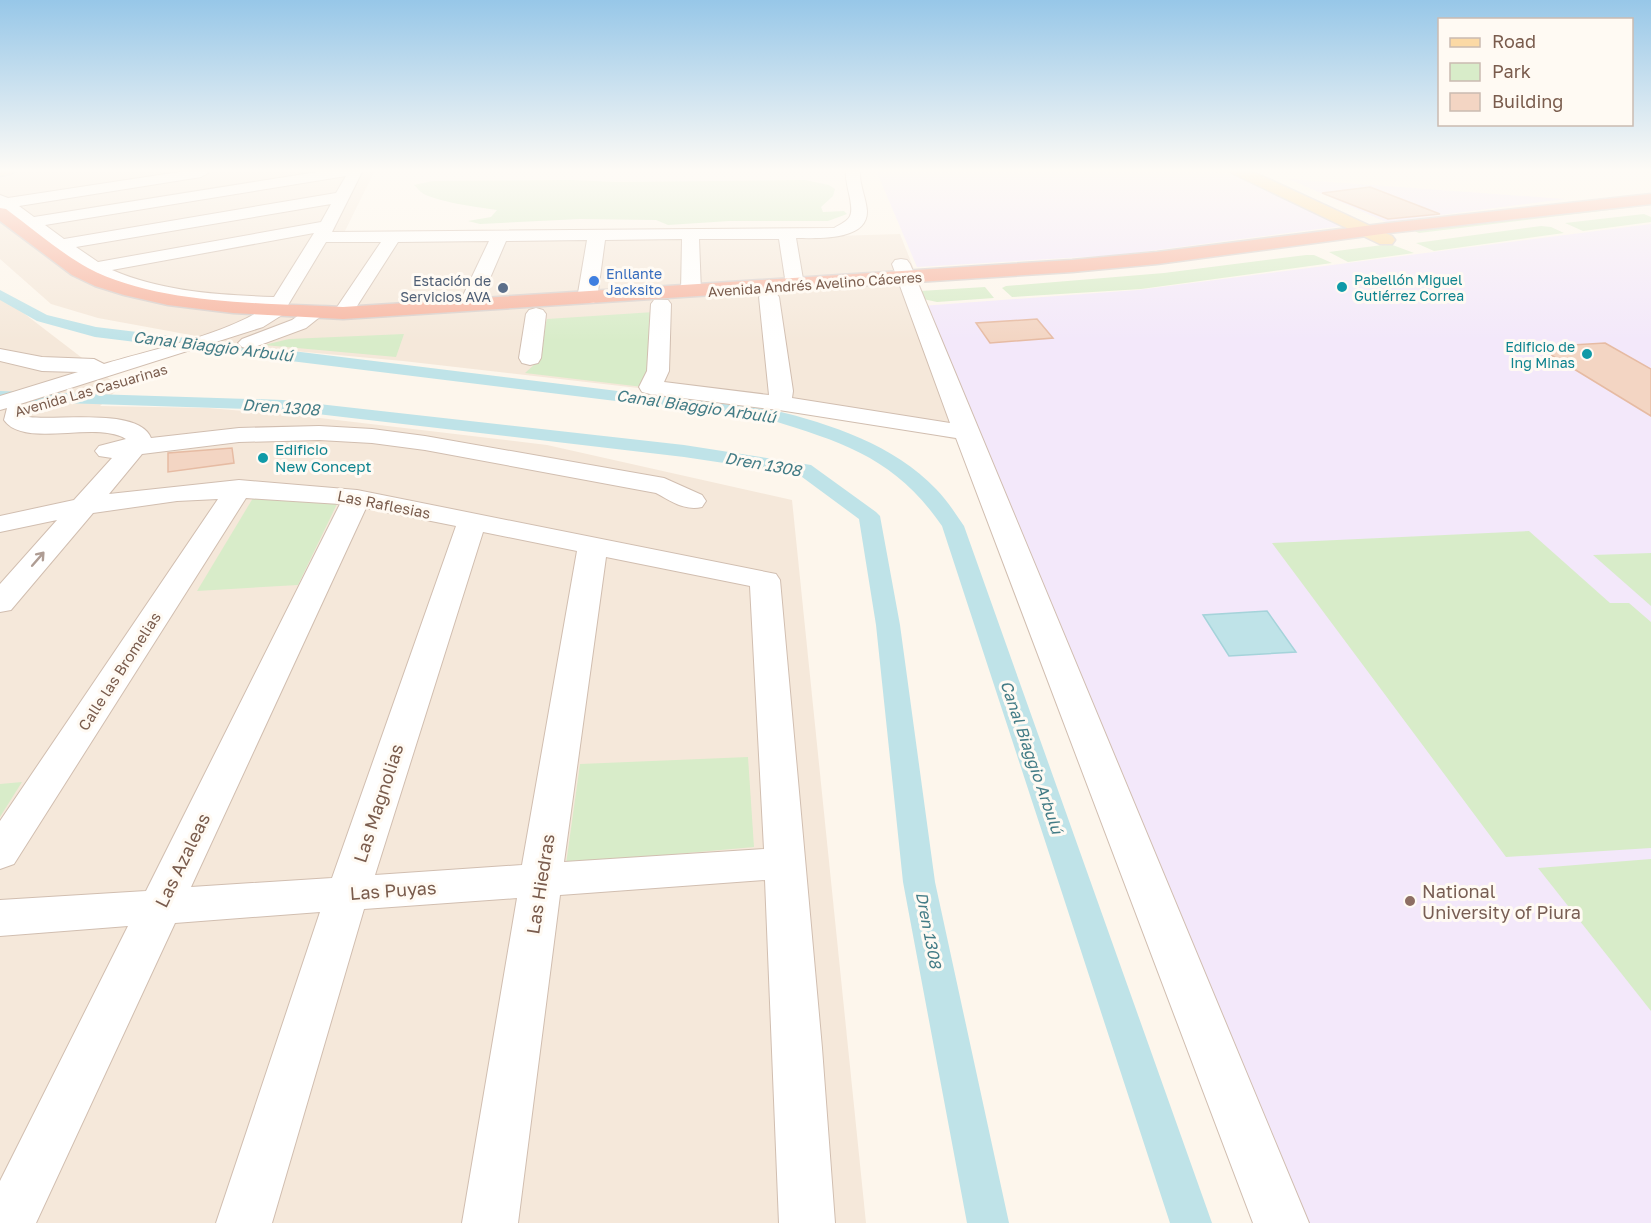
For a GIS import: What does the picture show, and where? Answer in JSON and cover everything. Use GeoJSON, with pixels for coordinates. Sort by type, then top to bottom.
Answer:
{"type":"FeatureCollection","features":[{"type":"Feature","properties":{"kind":"highway","name":"Avenida Andrés Avelino Cáceres"},"geometry":{"type":"LineString","coordinates":[[17,228],[56,246],[88,275],[107,302],[259,330],[299,324],[401,323],[769,297],[905,277],[1172,267],[1440,227]]}},
{"type":"Feature","properties":{"kind":"highway","name":"Avenida Andrés Avelino Cáceres"},"geometry":{"type":"LineString","coordinates":[[88,275],[131,291],[168,299],[343,313],[905,277],[1157,258],[1367,231],[1409,237],[1492,227]]}},
{"type":"Feature","properties":{"kind":"highway","name":"Avenida Andrés Avelino Cáceres"},"geometry":{"type":"LineString","coordinates":[[17,228],[26,256]]}},
{"type":"Feature","properties":{"kind":"main road"},"geometry":{"type":"LineString","coordinates":[[1359,227],[1367,231]]}},
{"type":"Feature","properties":{"kind":"main road"},"geometry":{"type":"LineString","coordinates":[[1374,227],[1388,234]]}},
{"type":"Feature","properties":{"kind":"street"},"geometry":{"type":"LineString","coordinates":[[56,246],[166,227]]}},
{"type":"Feature","properties":{"kind":"street","name":"Avenida Las Casuarinas"},"geometry":{"type":"LineString","coordinates":[[153,364],[182,364],[259,330],[277,307],[327,227]]}},
{"type":"Feature","properties":{"kind":"street"},"geometry":{"type":"LineString","coordinates":[[88,275],[324,232],[393,236],[787,234],[838,233],[847,227]]}},
{"type":"Feature","properties":{"kind":"street"},"geometry":{"type":"LineString","coordinates":[[586,299],[597,234]]}},
{"type":"Feature","properties":{"kind":"street"},"geometry":{"type":"LineString","coordinates":[[690,234],[691,292]]}},
{"type":"Feature","properties":{"kind":"street"},"geometry":{"type":"LineString","coordinates":[[787,234],[795,285]]}},
{"type":"Feature","properties":{"kind":"street"},"geometry":{"type":"LineString","coordinates":[[468,306],[500,235]]}},
{"type":"Feature","properties":{"kind":"street"},"geometry":{"type":"LineString","coordinates":[[343,313],[393,236]]}},
{"type":"Feature","properties":{"kind":"street"},"geometry":{"type":"LineString","coordinates":[[905,277],[964,432],[1281,1223]]}},
{"type":"Feature","properties":{"kind":"street"},"geometry":{"type":"LineString","coordinates":[[769,297],[782,391],[779,403]]}},
{"type":"Feature","properties":{"kind":"street"},"geometry":{"type":"LineString","coordinates":[[662,304],[658,371],[650,387],[779,403],[964,432]]}},
{"type":"Feature","properties":{"kind":"street"},"geometry":{"type":"LineString","coordinates":[[299,324],[316,312]]}},
{"type":"Feature","properties":{"kind":"street"},"geometry":{"type":"LineString","coordinates":[[530,358],[536,314]]}},
{"type":"Feature","properties":{"kind":"street","name":"Avenida Las Casuarinas"},"geometry":{"type":"LineString","coordinates":[[10,410],[153,364],[216,337],[259,330]]}},
{"type":"Feature","properties":{"kind":"street"},"geometry":{"type":"LineString","coordinates":[[0,355],[110,377]]}},
{"type":"Feature","properties":{"kind":"street"},"geometry":{"type":"LineString","coordinates":[[0,366],[60,368],[110,377]]}},
{"type":"Feature","properties":{"kind":"street","name":"Avenida Las Casuarinas"},"geometry":{"type":"LineString","coordinates":[[10,410],[66,384],[110,377]]}},
{"type":"Feature","properties":{"kind":"street"},"geometry":{"type":"LineString","coordinates":[[0,603],[136,446],[139,437],[124,429],[110,426],[32,426],[16,420],[10,410]]}},
{"type":"Feature","properties":{"kind":"street"},"geometry":{"type":"LineString","coordinates":[[0,573],[108,451],[239,435],[319,433],[372,436],[425,443],[664,486],[692,501]]}},
{"type":"Feature","properties":{"kind":"street"},"geometry":{"type":"LineString","coordinates":[[0,438],[36,435],[78,436],[102,440],[108,445],[108,451]]}},
{"type":"Feature","properties":{"kind":"street","name":"Las Raflesias"},"geometry":{"type":"LineString","coordinates":[[0,524],[54,511],[171,494],[239,488],[308,490],[765,580],[786,863]]}},
{"type":"Feature","properties":{"kind":"street","name":"Calle las Bromelias"},"geometry":{"type":"LineString","coordinates":[[0,853],[239,488]]}},
{"type":"Feature","properties":{"kind":"street","name":"Las Azaleas"},"geometry":{"type":"LineString","coordinates":[[8,1223],[357,498]]}},
{"type":"Feature","properties":{"kind":"street","name":"Las Magnolias"},"geometry":{"type":"LineString","coordinates":[[244,1223],[348,893],[472,521]]}},
{"type":"Feature","properties":{"kind":"street","name":"Las Hiedras"},"geometry":{"type":"LineString","coordinates":[[490,1223],[593,545]]}},
{"type":"Feature","properties":{"kind":"street"},"geometry":{"type":"LineString","coordinates":[[786,863],[807,1223]]}},
{"type":"Feature","properties":{"kind":"street","name":"Las Puyas"},"geometry":{"type":"LineString","coordinates":[[0,918],[786,863]]}},
{"type":"Feature","properties":{"kind":"shaded area"},"geometry":{"type":"Polygon","coordinates":[[[0,227],[347,227],[344,233],[803,237],[900,234],[915,272],[921,306],[976,444],[803,407],[403,361],[261,348],[98,318],[51,304],[0,259],[0,227]]]}},
{"type":"Feature","properties":{"kind":"shaded area"},"geometry":{"type":"Polygon","coordinates":[[[900,227],[1334,227],[1118,255],[917,267],[900,227]]]}},
{"type":"Feature","properties":{"kind":"shaded area","name":"National University of Piura"},"geometry":{"type":"Polygon","coordinates":[[[1627,227],[1651,227],[1651,1223],[1309,1223],[1030,580],[921,306],[1138,290],[1627,227]]]}},
{"type":"Feature","properties":{"kind":"shaded area"},"geometry":{"type":"Polygon","coordinates":[[[0,295],[120,387],[100,406],[208,408],[303,416],[547,445],[792,500],[866,1223],[0,1223],[0,295]]]}},
{"type":"Feature","properties":{"kind":"green space"},"geometry":{"type":"Polygon","coordinates":[[[1436,227],[1468,227],[1419,233],[1412,230],[1436,227]]]}},
{"type":"Feature","properties":{"kind":"green space"},"geometry":{"type":"Polygon","coordinates":[[[1533,227],[1551,227],[1564,233],[1434,251],[1416,243],[1533,227]]]}},
{"type":"Feature","properties":{"kind":"green space"},"geometry":{"type":"Polygon","coordinates":[[[1574,227],[1613,227],[1583,231],[1574,227]]]}},
{"type":"Feature","properties":{"kind":"green space"},"geometry":{"type":"Polygon","coordinates":[[[1390,244],[1414,253],[1348,262],[1329,252],[1390,244]]]}},
{"type":"Feature","properties":{"kind":"green space"},"geometry":{"type":"Polygon","coordinates":[[[1314,255],[1332,263],[1141,289],[1012,297],[1002,288],[1164,273],[1314,255]]]}},
{"type":"Feature","properties":{"kind":"green space"},"geometry":{"type":"Polygon","coordinates":[[[985,287],[994,298],[937,302],[923,299],[920,291],[985,287]]]}},
{"type":"Feature","properties":{"kind":"green space"},"geometry":{"type":"Polygon","coordinates":[[[654,312],[654,362],[643,387],[525,373],[535,364],[547,319],[654,312]]]}},
{"type":"Feature","properties":{"kind":"green space"},"geometry":{"type":"Polygon","coordinates":[[[404,334],[396,357],[264,345],[289,339],[404,334]]]}},
{"type":"Feature","properties":{"kind":"green space"},"geometry":{"type":"Polygon","coordinates":[[[253,498],[337,504],[298,585],[197,591],[253,498]]]}},
{"type":"Feature","properties":{"kind":"green space"},"geometry":{"type":"Polygon","coordinates":[[[1529,531],[1610,603],[1629,603],[1651,622],[1651,848],[1506,857],[1272,543],[1529,531]]]}},
{"type":"Feature","properties":{"kind":"green space"},"geometry":{"type":"Polygon","coordinates":[[[1651,553],[1651,606],[1593,555],[1651,553]]]}},
{"type":"Feature","properties":{"kind":"green space"},"geometry":{"type":"Polygon","coordinates":[[[748,757],[754,847],[566,864],[580,764],[748,757]]]}},
{"type":"Feature","properties":{"kind":"green space"},"geometry":{"type":"Polygon","coordinates":[[[22,782],[0,817],[0,784],[22,782]]]}},
{"type":"Feature","properties":{"kind":"green space"},"geometry":{"type":"Polygon","coordinates":[[[1651,859],[1651,1011],[1538,868],[1651,859]]]}},
{"type":"Feature","properties":{"kind":"water"},"geometry":{"type":"Polygon","coordinates":[[[1267,611],[1296,652],[1229,656],[1203,615],[1267,611]]]}},
{"type":"Feature","properties":{"kind":"building"},"geometry":{"type":"Polygon","coordinates":[[[1037,319],[1053,338],[990,343],[976,323],[1037,319]]]}},
{"type":"Feature","properties":{"kind":"building"},"geometry":{"type":"Polygon","coordinates":[[[1605,343],[1651,369],[1651,416],[1538,347],[1605,343]]]}},
{"type":"Feature","properties":{"kind":"building"},"geometry":{"type":"Polygon","coordinates":[[[232,448],[234,463],[168,472],[168,453],[232,448]]]}},
{"type":"Feature","properties":{"kind":"waterway","name":"Canal Biaggio Arbulú"},"geometry":{"type":"LineString","coordinates":[[0,294],[42,318],[95,332],[773,415],[856,443],[895,464],[912,477],[932,496],[953,526],[1191,1223]]}},
{"type":"Feature","properties":{"kind":"waterway","name":"Dren 1308"},"geometry":{"type":"LineString","coordinates":[[0,396],[283,405],[684,451],[804,469],[869,516],[888,625],[919,882],[988,1223]]}},
{"type":"Feature","properties":{"kind":"place","name":"Enllante Jacksito"},"geometry":{"type":"Point","coordinates":[594,281]}},
{"type":"Feature","properties":{"kind":"place","name":"Pabellón Miguel Gutiérrez Correa"},"geometry":{"type":"Point","coordinates":[1342,287]}},
{"type":"Feature","properties":{"kind":"place","name":"Estación de Servicios AVA"},"geometry":{"type":"Point","coordinates":[503,288]}},
{"type":"Feature","properties":{"kind":"place","name":"Edificio de Ing Minas"},"geometry":{"type":"Point","coordinates":[1587,354]}},
{"type":"Feature","properties":{"kind":"place","name":"Edificio New Concept"},"geometry":{"type":"Point","coordinates":[263,458]}},
{"type":"Feature","properties":{"kind":"place","name":"National University of Piura"},"geometry":{"type":"Point","coordinates":[1410,901]}}]}
